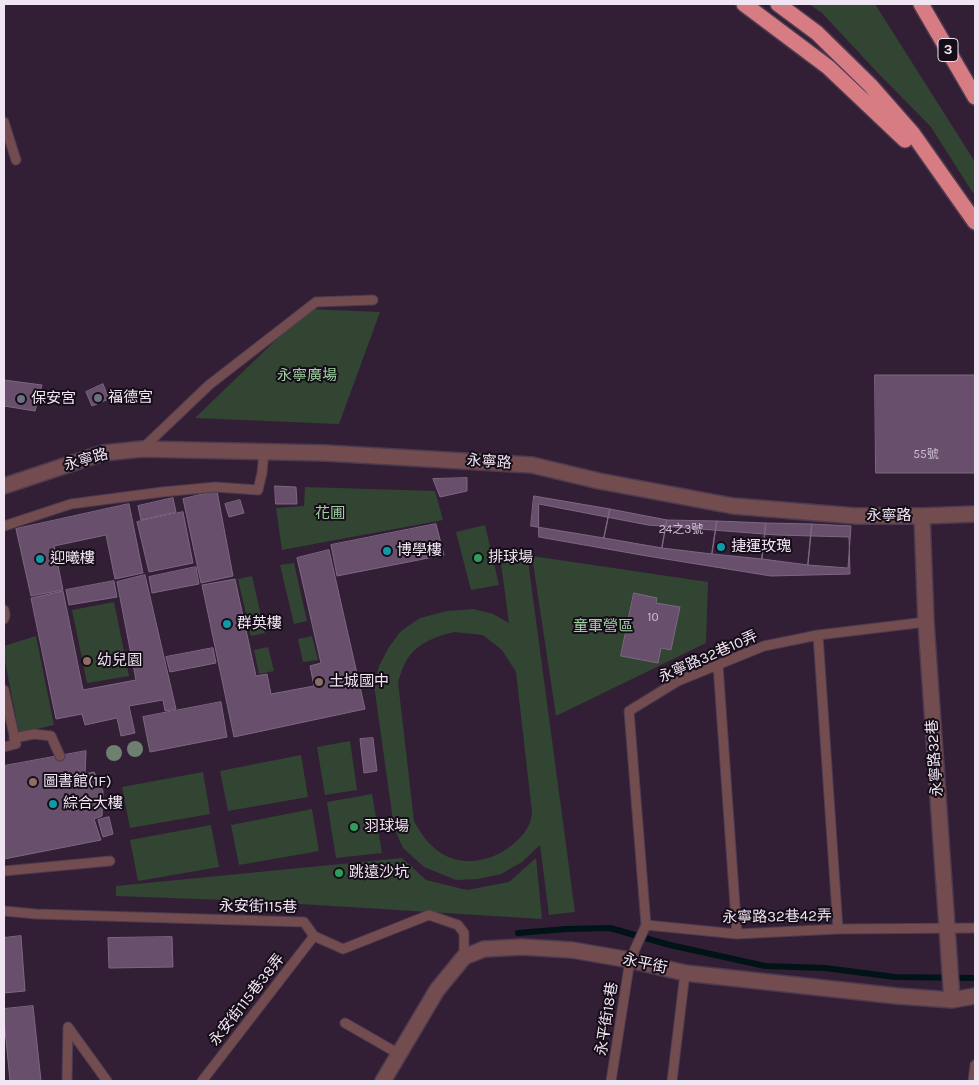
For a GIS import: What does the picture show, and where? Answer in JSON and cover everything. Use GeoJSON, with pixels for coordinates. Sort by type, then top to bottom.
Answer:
{"type":"FeatureCollection","features":[{"type":"Feature","properties":{"kind":"highway"},"geometry":{"type":"LineString","coordinates":[[744,4],[828,67],[896,130],[944,179]]}},
{"type":"Feature","properties":{"kind":"highway"},"geometry":{"type":"LineString","coordinates":[[778,4],[817,33],[870,85],[913,134],[975,222]]}},
{"type":"Feature","properties":{"kind":"highway","name":"3"},"geometry":{"type":"LineString","coordinates":[[921,4],[975,97]]}},
{"type":"Feature","properties":{"kind":"street","name":"永寧路"},"geometry":{"type":"LineString","coordinates":[[4,486],[103,453],[142,449],[264,451],[532,464],[599,481],[733,506],[856,516],[975,514]]}},
{"type":"Feature","properties":{"kind":"street","name":"永寧路32巷"},"geometry":{"type":"LineString","coordinates":[[922,516],[926,622],[952,1000]]}},
{"type":"Feature","properties":{"kind":"street","name":"永平街"},"geometry":{"type":"LineString","coordinates":[[464,957],[484,949],[522,947],[572,950],[630,960],[684,973],[897,996],[952,1000],[975,996]]}},
{"type":"Feature","properties":{"kind":"street"},"geometry":{"type":"LineString","coordinates":[[383,1081],[436,990],[464,957]]}},
{"type":"Feature","properties":{"kind":"lane"},"geometry":{"type":"LineString","coordinates":[[4,122],[16,160]]}},
{"type":"Feature","properties":{"kind":"lane"},"geometry":{"type":"LineString","coordinates":[[142,449],[209,386],[316,302],[373,300]]}},
{"type":"Feature","properties":{"kind":"lane"},"geometry":{"type":"LineString","coordinates":[[4,526],[71,504],[215,487],[258,490],[264,451]]}},
{"type":"Feature","properties":{"kind":"lane"},"geometry":{"type":"LineString","coordinates":[[4,610],[4,619]]}},
{"type":"Feature","properties":{"kind":"lane","name":"永寧路32巷10弄"},"geometry":{"type":"LineString","coordinates":[[646,925],[629,711],[678,682],[764,646],[818,635],[926,622]]}},
{"type":"Feature","properties":{"kind":"lane"},"geometry":{"type":"LineString","coordinates":[[818,635],[838,929]]}},
{"type":"Feature","properties":{"kind":"lane"},"geometry":{"type":"LineString","coordinates":[[718,665],[737,934]]}},
{"type":"Feature","properties":{"kind":"lane"},"geometry":{"type":"LineString","coordinates":[[4,690],[16,744],[4,747]]}},
{"type":"Feature","properties":{"kind":"lane"},"geometry":{"type":"LineString","coordinates":[[14,738],[34,734],[51,736],[60,756]]}},
{"type":"Feature","properties":{"kind":"lane"},"geometry":{"type":"LineString","coordinates":[[4,871],[110,860]]}},
{"type":"Feature","properties":{"kind":"lane","name":"永安街115巷"},"geometry":{"type":"LineString","coordinates":[[4,911],[304,922],[314,936],[343,949],[428,915],[458,925],[464,933],[464,957]]}},
{"type":"Feature","properties":{"kind":"lane"},"geometry":{"type":"LineString","coordinates":[[630,960],[646,925]]}},
{"type":"Feature","properties":{"kind":"lane","name":"永寧路32巷42弄"},"geometry":{"type":"LineString","coordinates":[[646,925],[737,934],[838,929],[975,928]]}},
{"type":"Feature","properties":{"kind":"lane","name":"永安街115巷38弄"},"geometry":{"type":"LineString","coordinates":[[202,1081],[314,936]]}},
{"type":"Feature","properties":{"kind":"lane","name":"永平街18巷"},"geometry":{"type":"LineString","coordinates":[[611,1081],[630,960]]}},
{"type":"Feature","properties":{"kind":"lane"},"geometry":{"type":"LineString","coordinates":[[672,1081],[684,973]]}},
{"type":"Feature","properties":{"kind":"lane"},"geometry":{"type":"LineString","coordinates":[[345,1023],[399,1054]]}},
{"type":"Feature","properties":{"kind":"lane"},"geometry":{"type":"LineString","coordinates":[[67,1081],[68,1027],[107,1081]]}},
{"type":"Feature","properties":{"kind":"lane"},"geometry":{"type":"LineString","coordinates":[[973,1081],[975,1066]]}},
{"type":"Feature","properties":{"kind":"green space"},"geometry":{"type":"Polygon","coordinates":[[[809,4],[875,4],[975,162],[975,195],[931,127],[822,13],[809,4]]]}},
{"type":"Feature","properties":{"kind":"green space","name":"永寧廣場"},"geometry":{"type":"Polygon","coordinates":[[[308,309],[380,312],[339,424],[195,418],[308,309]]]}},
{"type":"Feature","properties":{"kind":"green space","name":"花圃"},"geometry":{"type":"Polygon","coordinates":[[[305,487],[435,491],[443,520],[282,550],[276,508],[304,506],[305,487]]]}},
{"type":"Feature","properties":{"kind":"green space","name":"排球場"},"geometry":{"type":"Polygon","coordinates":[[[485,525],[499,585],[471,590],[456,532],[485,525]]]}},
{"type":"Feature","properties":{"kind":"green space"},"geometry":{"type":"Polygon","coordinates":[[[527,553],[575,912],[549,915],[540,845],[522,862],[501,874],[478,879],[456,880],[424,867],[403,848],[394,828],[374,685],[379,666],[389,647],[401,631],[420,618],[447,611],[474,609],[493,614],[509,623],[500,556],[527,553]],[[454,632],[426,642],[409,656],[398,682],[414,821],[434,848],[449,857],[461,861],[485,859],[508,848],[518,840],[527,828],[532,812],[516,672],[502,650],[483,635],[454,632]]]}},
{"type":"Feature","properties":{"kind":"green space","name":"童軍營區"},"geometry":{"type":"Polygon","coordinates":[[[532,556],[708,582],[706,643],[556,716],[532,556]]]}},
{"type":"Feature","properties":{"kind":"green space"},"geometry":{"type":"Polygon","coordinates":[[[294,563],[307,621],[294,624],[280,565],[294,563]]]}},
{"type":"Feature","properties":{"kind":"green space"},"geometry":{"type":"Polygon","coordinates":[[[252,576],[265,633],[251,636],[238,579],[252,576]]]}},
{"type":"Feature","properties":{"kind":"green space"},"geometry":{"type":"Polygon","coordinates":[[[114,602],[129,676],[87,683],[72,610],[114,602]]]}},
{"type":"Feature","properties":{"kind":"green space"},"geometry":{"type":"Polygon","coordinates":[[[36,636],[54,725],[19,733],[4,656],[4,646],[36,636]]]}},
{"type":"Feature","properties":{"kind":"green space"},"geometry":{"type":"Polygon","coordinates":[[[312,636],[318,660],[303,662],[298,639],[312,636]]]}},
{"type":"Feature","properties":{"kind":"green space"},"geometry":{"type":"Polygon","coordinates":[[[268,647],[274,671],[259,674],[254,650],[268,647]]]}},
{"type":"Feature","properties":{"kind":"green space"},"geometry":{"type":"Polygon","coordinates":[[[350,741],[357,790],[325,795],[317,747],[350,741]]]}},
{"type":"Feature","properties":{"kind":"green space"},"geometry":{"type":"Polygon","coordinates":[[[301,755],[308,797],[228,811],[220,771],[301,755]]]}},
{"type":"Feature","properties":{"kind":"green space"},"geometry":{"type":"Polygon","coordinates":[[[203,772],[210,814],[130,828],[122,787],[203,772]]]}},
{"type":"Feature","properties":{"kind":"green space","name":"羽球場"},"geometry":{"type":"Polygon","coordinates":[[[372,794],[382,853],[336,858],[327,802],[372,794]]]}},
{"type":"Feature","properties":{"kind":"green space"},"geometry":{"type":"Polygon","coordinates":[[[312,809],[319,851],[239,865],[231,825],[312,809]]]}},
{"type":"Feature","properties":{"kind":"green space"},"geometry":{"type":"Polygon","coordinates":[[[211,825],[219,867],[138,881],[130,840],[211,825]]]}},
{"type":"Feature","properties":{"kind":"green space"},"geometry":{"type":"Polygon","coordinates":[[[402,858],[426,880],[467,890],[509,882],[536,858],[542,919],[252,901],[116,896],[116,886],[402,858]]]}},
{"type":"Feature","properties":{"kind":"building"},"geometry":{"type":"Polygon","coordinates":[[[875,375],[975,375],[975,473],[876,473],[875,375]]]}},
{"type":"Feature","properties":{"kind":"building"},"geometry":{"type":"Polygon","coordinates":[[[4,380],[42,385],[35,411],[4,406],[4,380]]]}},
{"type":"Feature","properties":{"kind":"building"},"geometry":{"type":"Polygon","coordinates":[[[103,384],[109,399],[92,406],[86,392],[103,384]]]}},
{"type":"Feature","properties":{"kind":"building"},"geometry":{"type":"Polygon","coordinates":[[[467,478],[467,491],[440,497],[433,479],[467,478]]]}},
{"type":"Feature","properties":{"kind":"building"},"geometry":{"type":"Polygon","coordinates":[[[275,486],[296,487],[297,504],[276,504],[275,486]]]}},
{"type":"Feature","properties":{"kind":"building"},"geometry":{"type":"Polygon","coordinates":[[[217,491],[233,576],[201,583],[183,499],[217,491]]]}},
{"type":"Feature","properties":{"kind":"building"},"geometry":{"type":"Polygon","coordinates":[[[534,496],[610,509],[604,538],[531,526],[534,496]]]}},
{"type":"Feature","properties":{"kind":"building"},"geometry":{"type":"Polygon","coordinates":[[[173,498],[176,512],[141,520],[138,506],[173,498]]]}},
{"type":"Feature","properties":{"kind":"building"},"geometry":{"type":"Polygon","coordinates":[[[240,500],[244,513],[229,517],[225,504],[240,500]]]}},
{"type":"Feature","properties":{"kind":"building","name":"迎曦樓"},"geometry":{"type":"Polygon","coordinates":[[[129,504],[143,573],[115,579],[106,535],[54,546],[63,590],[31,596],[16,529],[129,504]]]}},
{"type":"Feature","properties":{"kind":"building","name":"捷運玫瑰"},"geometry":{"type":"Polygon","coordinates":[[[539,504],[648,525],[777,535],[849,537],[850,574],[771,576],[539,537],[539,504]]]}},
{"type":"Feature","properties":{"kind":"building"},"geometry":{"type":"Polygon","coordinates":[[[610,509],[667,520],[662,548],[604,538],[610,509]]]}},
{"type":"Feature","properties":{"kind":"building"},"geometry":{"type":"Polygon","coordinates":[[[183,512],[193,563],[149,572],[137,522],[183,512]]]}},
{"type":"Feature","properties":{"kind":"building"},"geometry":{"type":"Polygon","coordinates":[[[667,520],[717,521],[712,554],[662,548],[667,520]]]}},
{"type":"Feature","properties":{"kind":"building"},"geometry":{"type":"Polygon","coordinates":[[[717,521],[766,523],[762,559],[712,554],[717,521]]]}},
{"type":"Feature","properties":{"kind":"building"},"geometry":{"type":"Polygon","coordinates":[[[766,523],[812,524],[808,565],[762,559],[766,523]]]}},
{"type":"Feature","properties":{"kind":"building","name":"博學樓"},"geometry":{"type":"Polygon","coordinates":[[[436,524],[444,555],[337,576],[331,545],[436,524]]]}},
{"type":"Feature","properties":{"kind":"building"},"geometry":{"type":"Polygon","coordinates":[[[812,524],[851,526],[848,568],[808,565],[812,524]]]}},
{"type":"Feature","properties":{"kind":"building","name":"群英樓"},"geometry":{"type":"Polygon","coordinates":[[[329,550],[365,709],[234,737],[202,585],[235,579],[256,676],[267,674],[271,694],[314,686],[310,666],[321,663],[297,558],[329,550]]]}},
{"type":"Feature","properties":{"kind":"building"},"geometry":{"type":"Polygon","coordinates":[[[196,567],[199,584],[152,593],[149,577],[196,567]]]}},
{"type":"Feature","properties":{"kind":"building"},"geometry":{"type":"Polygon","coordinates":[[[145,575],[176,709],[165,711],[163,700],[129,706],[135,733],[121,736],[117,718],[85,725],[82,714],[56,719],[31,598],[63,591],[83,690],[136,680],[117,582],[145,575]]]}},
{"type":"Feature","properties":{"kind":"building"},"geometry":{"type":"Polygon","coordinates":[[[114,581],[117,597],[69,605],[66,590],[114,581]]]}},
{"type":"Feature","properties":{"kind":"building"},"geometry":{"type":"Polygon","coordinates":[[[634,593],[657,598],[656,603],[680,607],[671,650],[661,648],[658,663],[621,656],[634,593]]]}},
{"type":"Feature","properties":{"kind":"building"},"geometry":{"type":"Polygon","coordinates":[[[213,648],[216,663],[170,672],[166,657],[213,648]]]}},
{"type":"Feature","properties":{"kind":"building"},"geometry":{"type":"Polygon","coordinates":[[[221,702],[227,737],[150,752],[143,717],[221,702]]]}},
{"type":"Feature","properties":{"kind":"building"},"geometry":{"type":"Polygon","coordinates":[[[373,738],[377,771],[364,773],[360,739],[373,738]]]}},
{"type":"Feature","properties":{"kind":"building","name":"綜合大樓"},"geometry":{"type":"Polygon","coordinates":[[[86,751],[85,774],[94,772],[103,791],[102,816],[94,819],[101,840],[4,859],[4,766],[86,751]]]}},
{"type":"Feature","properties":{"kind":"building"},"geometry":{"type":"Polygon","coordinates":[[[109,817],[113,834],[103,837],[98,820],[109,817]]]}},
{"type":"Feature","properties":{"kind":"building"},"geometry":{"type":"Polygon","coordinates":[[[21,936],[25,991],[4,993],[4,938],[21,936]]]}},
{"type":"Feature","properties":{"kind":"building"},"geometry":{"type":"Polygon","coordinates":[[[172,937],[173,967],[109,968],[108,938],[172,937]]]}},
{"type":"Feature","properties":{"kind":"building"},"geometry":{"type":"Polygon","coordinates":[[[33,1006],[41,1081],[10,1081],[4,1009],[33,1006]]]}},
{"type":"Feature","properties":{"kind":"waterway"},"geometry":{"type":"LineString","coordinates":[[518,933],[610,928],[670,945],[765,966],[825,968],[895,977],[975,978]]}},
{"type":"Feature","properties":{"kind":"place","name":"福德宮"},"geometry":{"type":"Point","coordinates":[98,398]}},
{"type":"Feature","properties":{"kind":"place","name":"保安宮"},"geometry":{"type":"Point","coordinates":[21,399]}},
{"type":"Feature","properties":{"kind":"place","name":"捷運玫瑰"},"geometry":{"type":"Point","coordinates":[721,547]}},
{"type":"Feature","properties":{"kind":"place","name":"博學樓"},"geometry":{"type":"Point","coordinates":[387,551]}},
{"type":"Feature","properties":{"kind":"place","name":"排球場"},"geometry":{"type":"Point","coordinates":[478,558]}},
{"type":"Feature","properties":{"kind":"place","name":"迎曦樓"},"geometry":{"type":"Point","coordinates":[40,559]}},
{"type":"Feature","properties":{"kind":"place","name":"群英樓"},"geometry":{"type":"Point","coordinates":[227,624]}},
{"type":"Feature","properties":{"kind":"place","name":"幼兒園"},"geometry":{"type":"Point","coordinates":[87,661]}},
{"type":"Feature","properties":{"kind":"place","name":"土城國中"},"geometry":{"type":"Point","coordinates":[319,682]}},
{"type":"Feature","properties":{"kind":"place","name":"圖書館(1F)"},"geometry":{"type":"Point","coordinates":[33,782]}},
{"type":"Feature","properties":{"kind":"place","name":"綜合大樓"},"geometry":{"type":"Point","coordinates":[53,804]}},
{"type":"Feature","properties":{"kind":"place","name":"羽球場"},"geometry":{"type":"Point","coordinates":[354,827]}},
{"type":"Feature","properties":{"kind":"place","name":"跳遠沙坑"},"geometry":{"type":"Point","coordinates":[339,873]}}]}
